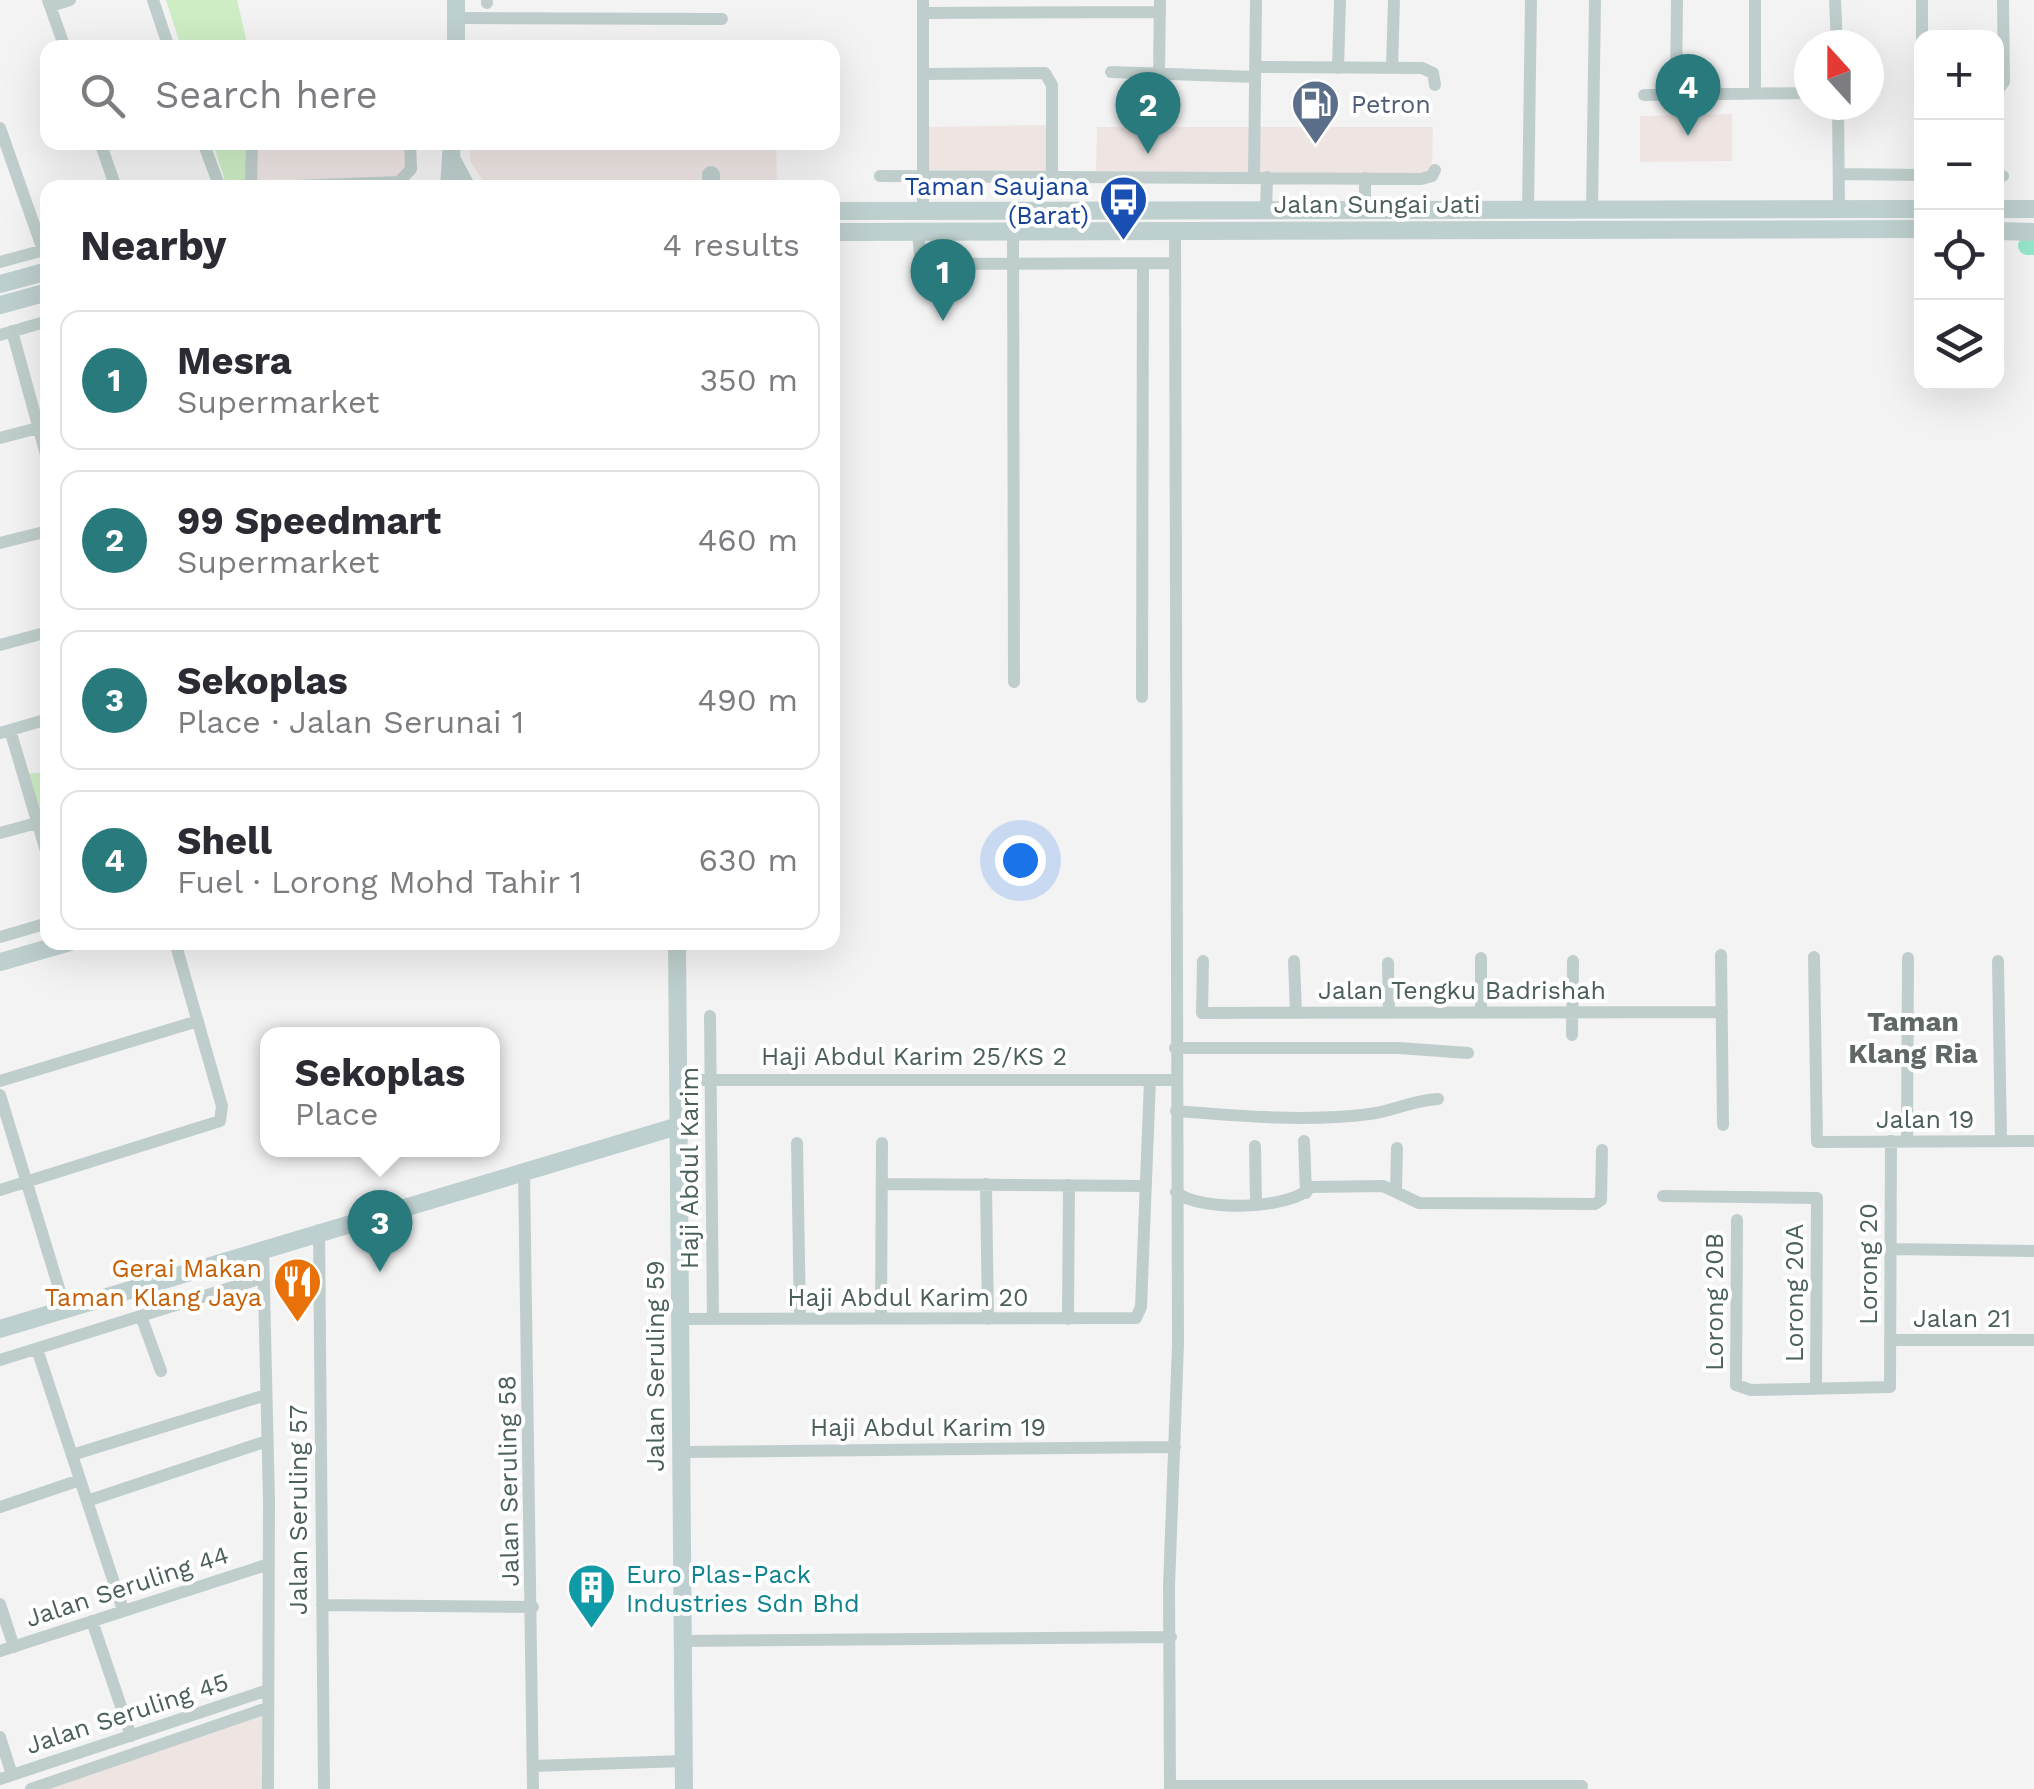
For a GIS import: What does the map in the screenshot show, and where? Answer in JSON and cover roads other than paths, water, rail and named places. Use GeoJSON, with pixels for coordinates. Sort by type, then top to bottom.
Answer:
{"type":"FeatureCollection","features":[{"type":"Feature","properties":{"kind":"main road"},"geometry":{"type":"LineString","coordinates":[[457,40],[462,13]]}},
{"type":"Feature","properties":{"kind":"main road"},"geometry":{"type":"LineString","coordinates":[[437,180],[452,151]]}},
{"type":"Feature","properties":{"kind":"main road"},"geometry":{"type":"LineString","coordinates":[[450,180],[452,151]]}},
{"type":"Feature","properties":{"kind":"main road"},"geometry":{"type":"LineString","coordinates":[[452,151],[464,180]]}},
{"type":"Feature","properties":{"kind":"main road"},"geometry":{"type":"LineString","coordinates":[[2004,209],[2034,209]]}},
{"type":"Feature","properties":{"kind":"main road","name":"Jalan Sungai Jati"},"geometry":{"type":"LineString","coordinates":[[840,211],[1914,210]]}},
{"type":"Feature","properties":{"kind":"main road","name":"Jalan Sungai Jati"},"geometry":{"type":"LineString","coordinates":[[840,232],[1914,229]]}},
{"type":"Feature","properties":{"kind":"main road"},"geometry":{"type":"LineString","coordinates":[[2004,231],[2034,232]]}},
{"type":"Feature","properties":{"kind":"main road"},"geometry":{"type":"LineString","coordinates":[[0,284],[40,273]]}},
{"type":"Feature","properties":{"kind":"main road"},"geometry":{"type":"LineString","coordinates":[[0,305],[40,294]]}},
{"type":"Feature","properties":{"kind":"main road"},"geometry":{"type":"LineString","coordinates":[[0,962],[42,950]]}},
{"type":"Feature","properties":{"kind":"main road","name":"Jalan Seruling 59"},"geometry":{"type":"LineString","coordinates":[[677,950],[684,1789]]}},
{"type":"Feature","properties":{"kind":"main road"},"geometry":{"type":"LineString","coordinates":[[0,1329],[263,1246],[678,1126]]}},
{"type":"Feature","properties":{"kind":"street"},"geometry":{"type":"LineString","coordinates":[[63,40],[49,3],[70,0]]}},
{"type":"Feature","properties":{"kind":"street"},"geometry":{"type":"LineString","coordinates":[[153,0],[166,40]]}},
{"type":"Feature","properties":{"kind":"street"},"geometry":{"type":"LineString","coordinates":[[1256,0],[1255,72],[1260,177],[1266,210]]}},
{"type":"Feature","properties":{"kind":"street"},"geometry":{"type":"LineString","coordinates":[[1338,68],[1340,0]]}},
{"type":"Feature","properties":{"kind":"street"},"geometry":{"type":"LineString","coordinates":[[1392,68],[1394,0]]}},
{"type":"Feature","properties":{"kind":"street"},"geometry":{"type":"LineString","coordinates":[[1528,210],[1531,0]]}},
{"type":"Feature","properties":{"kind":"street"},"geometry":{"type":"LineString","coordinates":[[1592,210],[1595,0]]}},
{"type":"Feature","properties":{"kind":"street"},"geometry":{"type":"LineString","coordinates":[[1676,94],[1677,0]]}},
{"type":"Feature","properties":{"kind":"street"},"geometry":{"type":"LineString","coordinates":[[1755,0],[1755,94]]}},
{"type":"Feature","properties":{"kind":"street"},"geometry":{"type":"LineString","coordinates":[[1836,0],[1837,30]]}},
{"type":"Feature","properties":{"kind":"street"},"geometry":{"type":"LineString","coordinates":[[1922,0],[1922,30]]}},
{"type":"Feature","properties":{"kind":"street"},"geometry":{"type":"LineString","coordinates":[[2003,30],[2004,0]]}},
{"type":"Feature","properties":{"kind":"street"},"geometry":{"type":"LineString","coordinates":[[922,211],[923,7],[1160,6],[1160,74]]}},
{"type":"Feature","properties":{"kind":"street"},"geometry":{"type":"LineString","coordinates":[[462,13],[722,18]]}},
{"type":"Feature","properties":{"kind":"street"},"geometry":{"type":"LineString","coordinates":[[1111,72],[1392,68],[1433,72],[1436,85]]}},
{"type":"Feature","properties":{"kind":"street"},"geometry":{"type":"LineString","coordinates":[[923,74],[1045,74],[1052,84],[1052,175]]}},
{"type":"Feature","properties":{"kind":"street"},"geometry":{"type":"LineString","coordinates":[[1644,95],[1794,93]]}},
{"type":"Feature","properties":{"kind":"street"},"geometry":{"type":"LineString","coordinates":[[1838,120],[1839,210]]}},
{"type":"Feature","properties":{"kind":"street"},"geometry":{"type":"LineString","coordinates":[[0,128],[40,236]]}},
{"type":"Feature","properties":{"kind":"street"},"geometry":{"type":"LineString","coordinates":[[103,150],[113,180]]}},
{"type":"Feature","properties":{"kind":"street"},"geometry":{"type":"LineString","coordinates":[[206,150],[217,180]]}},
{"type":"Feature","properties":{"kind":"street"},"geometry":{"type":"LineString","coordinates":[[247,180],[251,150]]}},
{"type":"Feature","properties":{"kind":"street"},"geometry":{"type":"LineString","coordinates":[[401,180],[410,169],[410,150]]}},
{"type":"Feature","properties":{"kind":"street"},"geometry":{"type":"LineString","coordinates":[[880,176],[1421,179],[1432,176],[1435,170]]}},
{"type":"Feature","properties":{"kind":"street"},"geometry":{"type":"LineString","coordinates":[[1838,174],[1914,175]]}},
{"type":"Feature","properties":{"kind":"street"},"geometry":{"type":"LineString","coordinates":[[1365,210],[1366,178]]}},
{"type":"Feature","properties":{"kind":"street"},"geometry":{"type":"LineString","coordinates":[[1175,230],[1176,1192],[1170,1788],[1582,1786]]}},
{"type":"Feature","properties":{"kind":"street"},"geometry":{"type":"LineString","coordinates":[[1012,231],[1014,682]]}},
{"type":"Feature","properties":{"kind":"street"},"geometry":{"type":"LineString","coordinates":[[918,232],[920,264],[1175,263]]}},
{"type":"Feature","properties":{"kind":"street"},"geometry":{"type":"LineString","coordinates":[[0,262],[40,251]]}},
{"type":"Feature","properties":{"kind":"street"},"geometry":{"type":"LineString","coordinates":[[1142,697],[1143,264]]}},
{"type":"Feature","properties":{"kind":"street"},"geometry":{"type":"LineString","coordinates":[[40,324],[6,333],[40,435]]}},
{"type":"Feature","properties":{"kind":"street"},"geometry":{"type":"LineString","coordinates":[[0,438],[38,428]]}},
{"type":"Feature","properties":{"kind":"street"},"geometry":{"type":"LineString","coordinates":[[0,543],[40,533]]}},
{"type":"Feature","properties":{"kind":"street"},"geometry":{"type":"LineString","coordinates":[[0,646],[40,634]]}},
{"type":"Feature","properties":{"kind":"street"},"geometry":{"type":"LineString","coordinates":[[40,722],[5,732],[40,816]]}},
{"type":"Feature","properties":{"kind":"street"},"geometry":{"type":"LineString","coordinates":[[0,834],[40,822]]}},
{"type":"Feature","properties":{"kind":"street"},"geometry":{"type":"LineString","coordinates":[[0,937],[40,925]]}},
{"type":"Feature","properties":{"kind":"street"},"geometry":{"type":"LineString","coordinates":[[0,1190],[220,1122],[222,1106],[177,950]]}},
{"type":"Feature","properties":{"kind":"street"},"geometry":{"type":"LineString","coordinates":[[1721,955],[1723,1126]]}},
{"type":"Feature","properties":{"kind":"street"},"geometry":{"type":"LineString","coordinates":[[1481,958],[1481,1012]]}},
{"type":"Feature","properties":{"kind":"street","name":"Jalan 19"},"geometry":{"type":"LineString","coordinates":[[1814,958],[1817,1142],[2034,1141]]}},
{"type":"Feature","properties":{"kind":"street"},"geometry":{"type":"LineString","coordinates":[[1907,1141],[1908,958]]}},
{"type":"Feature","properties":{"kind":"street"},"geometry":{"type":"LineString","coordinates":[[1294,960],[1296,1013]]}},
{"type":"Feature","properties":{"kind":"street"},"geometry":{"type":"LineString","coordinates":[[1572,1035],[1573,961]]}},
{"type":"Feature","properties":{"kind":"street"},"geometry":{"type":"LineString","coordinates":[[1998,961],[2001,1141]]}},
{"type":"Feature","properties":{"kind":"street","name":"Jalan Tengku Badrishah"},"geometry":{"type":"LineString","coordinates":[[1202,962],[1202,1013],[1722,1012]]}},
{"type":"Feature","properties":{"kind":"street"},"geometry":{"type":"LineString","coordinates":[[1388,963],[1389,1013]]}},
{"type":"Feature","properties":{"kind":"street","name":"Haji Abdul Karim"},"geometry":{"type":"LineString","coordinates":[[710,1016],[713,1318]]}},
{"type":"Feature","properties":{"kind":"street"},"geometry":{"type":"LineString","coordinates":[[0,1081],[198,1022]]}},
{"type":"Feature","properties":{"kind":"street"},"geometry":{"type":"LineString","coordinates":[[1175,1048],[1279,1046],[1367,1052],[1399,1048],[1468,1053]]}},
{"type":"Feature","properties":{"kind":"street","name":"Haji Abdul Karim 25/KS 2"},"geometry":{"type":"LineString","coordinates":[[678,1080],[1176,1080]]}},
{"type":"Feature","properties":{"kind":"street"},"geometry":{"type":"LineString","coordinates":[[882,1184],[1146,1186],[1150,1080]]}},
{"type":"Feature","properties":{"kind":"street"},"geometry":{"type":"LineString","coordinates":[[0,1095],[66,1308]]}},
{"type":"Feature","properties":{"kind":"street"},"geometry":{"type":"LineString","coordinates":[[1176,1111],[1284,1117],[1373,1114],[1405,1102],[1438,1100]]}},
{"type":"Feature","properties":{"kind":"street"},"geometry":{"type":"LineString","coordinates":[[1304,1140],[1306,1193]]}},
{"type":"Feature","properties":{"kind":"street","name":"Lorong 20"},"geometry":{"type":"LineString","coordinates":[[1816,1388],[1890,1387],[1891,1142]]}},
{"type":"Feature","properties":{"kind":"street"},"geometry":{"type":"LineString","coordinates":[[797,1143],[800,1319]]}},
{"type":"Feature","properties":{"kind":"street"},"geometry":{"type":"LineString","coordinates":[[881,1319],[882,1143]]}},
{"type":"Feature","properties":{"kind":"street"},"geometry":{"type":"LineString","coordinates":[[1255,1146],[1256,1204]]}},
{"type":"Feature","properties":{"kind":"street"},"geometry":{"type":"LineString","coordinates":[[1396,1190],[1397,1148]]}},
{"type":"Feature","properties":{"kind":"street"},"geometry":{"type":"LineString","coordinates":[[1176,1192],[1198,1202],[1280,1205],[1311,1187],[1396,1190],[1419,1203],[1595,1204],[1601,1200],[1602,1150]]}},
{"type":"Feature","properties":{"kind":"street","name":"Jalan Seruling 58"},"geometry":{"type":"LineString","coordinates":[[524,1171],[533,1789]]}},
{"type":"Feature","properties":{"kind":"street"},"geometry":{"type":"LineString","coordinates":[[986,1184],[988,1319]]}},
{"type":"Feature","properties":{"kind":"street"},"geometry":{"type":"LineString","coordinates":[[1068,1320],[1069,1185]]}},
{"type":"Feature","properties":{"kind":"street","name":"Haji Abdul Karim 20"},"geometry":{"type":"LineString","coordinates":[[680,1319],[1136,1318],[1141,1307],[1146,1186]]}},
{"type":"Feature","properties":{"kind":"street","name":"Lorong 20A"},"geometry":{"type":"LineString","coordinates":[[1664,1196],[1817,1198],[1816,1388]]}},
{"type":"Feature","properties":{"kind":"street","name":"Lorong 20B"},"geometry":{"type":"LineString","coordinates":[[1737,1220],[1736,1385],[1752,1390],[1816,1388]]}},
{"type":"Feature","properties":{"kind":"street","name":"Jalan Seruling 57"},"geometry":{"type":"LineString","coordinates":[[319,1230],[324,1789]]}},
{"type":"Feature","properties":{"kind":"street","name":"Jalan Seruling 57"},"geometry":{"type":"LineString","coordinates":[[263,1246],[268,1789]]}},
{"type":"Feature","properties":{"kind":"street"},"geometry":{"type":"LineString","coordinates":[[1890,1248],[2034,1251]]}},
{"type":"Feature","properties":{"kind":"street"},"geometry":{"type":"LineString","coordinates":[[0,1360],[262,1278]]}},
{"type":"Feature","properties":{"kind":"street"},"geometry":{"type":"LineString","coordinates":[[141,1316],[160,1371]]}},
{"type":"Feature","properties":{"kind":"street","name":"Jalan 21"},"geometry":{"type":"LineString","coordinates":[[1890,1340],[2034,1340]]}},
{"type":"Feature","properties":{"kind":"street"},"geometry":{"type":"LineString","coordinates":[[37,1349],[124,1610]]}},
{"type":"Feature","properties":{"kind":"street"},"geometry":{"type":"LineString","coordinates":[[72,1455],[266,1395]]}},
{"type":"Feature","properties":{"kind":"street"},"geometry":{"type":"LineString","coordinates":[[87,1500],[266,1441]]}},
{"type":"Feature","properties":{"kind":"street","name":"Haji Abdul Karim 19"},"geometry":{"type":"LineString","coordinates":[[681,1452],[1175,1447]]}},
{"type":"Feature","properties":{"kind":"street"},"geometry":{"type":"LineString","coordinates":[[0,1506],[80,1480]]}},
{"type":"Feature","properties":{"kind":"street","name":"Jalan Seruling 44"},"geometry":{"type":"LineString","coordinates":[[7,1649],[268,1564]]}},
{"type":"Feature","properties":{"kind":"street"},"geometry":{"type":"LineString","coordinates":[[0,1604],[7,1649]]}},
{"type":"Feature","properties":{"kind":"street"},"geometry":{"type":"LineString","coordinates":[[322,1605],[533,1606]]}},
{"type":"Feature","properties":{"kind":"street"},"geometry":{"type":"LineString","coordinates":[[92,1620],[131,1736]]}},
{"type":"Feature","properties":{"kind":"street"},"geometry":{"type":"LineString","coordinates":[[682,1641],[1170,1638]]}},
{"type":"Feature","properties":{"kind":"street","name":"Jalan Seruling 45"},"geometry":{"type":"LineString","coordinates":[[12,1775],[268,1690]]}},
{"type":"Feature","properties":{"kind":"street","name":"Jalan Seruling 45"},"geometry":{"type":"LineString","coordinates":[[31,1789],[267,1708]]}},
{"type":"Feature","properties":{"kind":"street"},"geometry":{"type":"LineString","coordinates":[[0,1737],[12,1775],[31,1789]]}},
{"type":"Feature","properties":{"kind":"street"},"geometry":{"type":"LineString","coordinates":[[533,1766],[684,1761]]}},
{"type":"Feature","properties":{"kind":"waterway"},"geometry":{"type":"LineString","coordinates":[[2027,246],[2034,246]]}},
{"type":"Feature","properties":{"kind":"place","name":"Shell"},"geometry":{"type":"Point","coordinates":[1688,136]}},
{"type":"Feature","properties":{"kind":"place","name":"Petron"},"geometry":{"type":"Point","coordinates":[1316,146]}},
{"type":"Feature","properties":{"kind":"place","name":"99 Speedmart"},"geometry":{"type":"Point","coordinates":[1148,154]}},
{"type":"Feature","properties":{"kind":"place","name":"Taman Saujana (Barat)"},"geometry":{"type":"Point","coordinates":[1124,242]}},
{"type":"Feature","properties":{"kind":"place","name":"Mesra"},"geometry":{"type":"Point","coordinates":[943,321]}},
{"type":"Feature","properties":{"kind":"place","name":"Sekoplas"},"geometry":{"type":"Point","coordinates":[380,1272]}},
{"type":"Feature","properties":{"kind":"place","name":"Gerai Makan Taman Klang Jaya"},"geometry":{"type":"Point","coordinates":[297,1324]}},
{"type":"Feature","properties":{"kind":"place","name":"Euro Plas-Pack Industries Sdn Bhd"},"geometry":{"type":"Point","coordinates":[591,1630]}},
{"type":"Feature","properties":{"kind":"district","name":"Taman Klang Ria"},"geometry":{"type":"Point","coordinates":[1913,1037]}}]}
